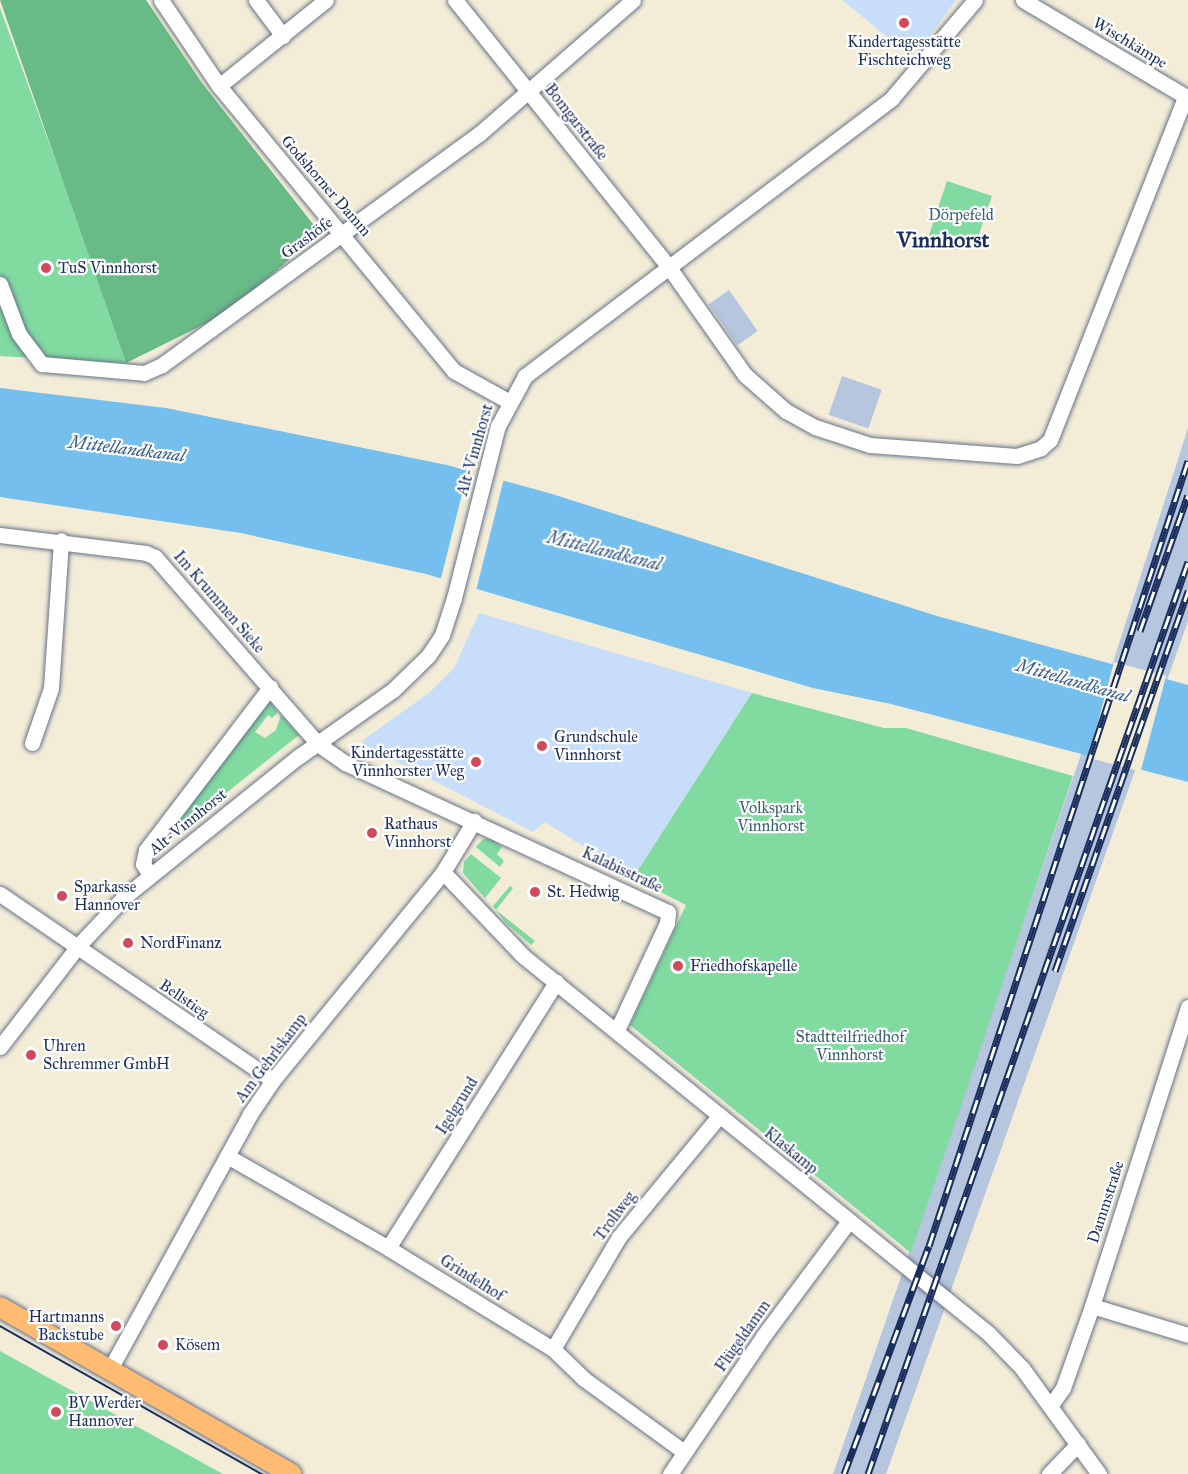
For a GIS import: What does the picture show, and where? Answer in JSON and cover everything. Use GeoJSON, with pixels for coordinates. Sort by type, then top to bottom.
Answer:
{"type":"FeatureCollection","features":[{"type":"Feature","properties":{"kind":"main road"},"geometry":{"type":"LineString","coordinates":[[0,1306],[292,1474]]}},
{"type":"Feature","properties":{"kind":"street","name":"Godshorner Damm"},"geometry":{"type":"LineString","coordinates":[[161,0],[219,87],[329,223],[344,234],[454,371],[508,401]]}},
{"type":"Feature","properties":{"kind":"street"},"geometry":{"type":"LineString","coordinates":[[256,0],[283,36]]}},
{"type":"Feature","properties":{"kind":"street"},"geometry":{"type":"LineString","coordinates":[[219,87],[326,0]]}},
{"type":"Feature","properties":{"kind":"street","name":"Bomgarstraße"},"geometry":{"type":"LineString","coordinates":[[455,0],[668,266]]}},
{"type":"Feature","properties":{"kind":"street","name":"Grashöfe"},"geometry":{"type":"LineString","coordinates":[[0,284],[19,334],[42,364],[144,373],[162,365],[344,234],[530,93],[633,0]]}},
{"type":"Feature","properties":{"kind":"street","name":"Alt-Vinnhorst"},"geometry":{"type":"LineString","coordinates":[[0,1047],[78,946],[150,875],[318,744],[393,690],[428,656],[442,635],[454,598],[491,455],[508,401],[525,376],[544,359],[892,98],[975,0]]}},
{"type":"Feature","properties":{"kind":"street","name":"Wischkämpe"},"geometry":{"type":"LineString","coordinates":[[1023,0],[1187,98]]}},
{"type":"Feature","properties":{"kind":"street"},"geometry":{"type":"LineString","coordinates":[[668,266],[745,375],[786,411],[815,427],[870,445],[1031,453],[1046,444],[1056,430],[1187,98]]}},
{"type":"Feature","properties":{"kind":"street","name":"Im Krummen Sieke"},"geometry":{"type":"LineString","coordinates":[[0,535],[61,540],[155,557],[318,744],[359,773],[474,821]]}},
{"type":"Feature","properties":{"kind":"street"},"geometry":{"type":"LineString","coordinates":[[32,743],[51,688],[61,540]]}},
{"type":"Feature","properties":{"kind":"street","name":"Alt-Vinnhorst"},"geometry":{"type":"LineString","coordinates":[[150,875],[143,864],[146,850],[270,687]]}},
{"type":"Feature","properties":{"kind":"street","name":"Am Gehrlskamp"},"geometry":{"type":"LineString","coordinates":[[110,1369],[227,1156],[273,1080],[443,872],[474,821]]}},
{"type":"Feature","properties":{"kind":"street","name":"Kalabisstraße"},"geometry":{"type":"LineString","coordinates":[[474,821],[668,912],[667,923],[617,1030]]}},
{"type":"Feature","properties":{"kind":"street","name":"Klaskamp"},"geometry":{"type":"LineString","coordinates":[[443,872],[523,956],[988,1333],[1051,1405],[1099,1474]]}},
{"type":"Feature","properties":{"kind":"street"},"geometry":{"type":"LineString","coordinates":[[0,894],[78,946]]}},
{"type":"Feature","properties":{"kind":"street","name":"Bellstieg"},"geometry":{"type":"LineString","coordinates":[[78,946],[273,1080]]}},
{"type":"Feature","properties":{"kind":"street","name":"Igelgrund"},"geometry":{"type":"LineString","coordinates":[[388,1248],[556,982]]}},
{"type":"Feature","properties":{"kind":"street","name":"Dammstraße"},"geometry":{"type":"LineString","coordinates":[[1051,1405],[1063,1388],[1092,1306],[1188,1007]]}},
{"type":"Feature","properties":{"kind":"street","name":"Trollweg"},"geometry":{"type":"LineString","coordinates":[[553,1349],[619,1236],[720,1115]]}},
{"type":"Feature","properties":{"kind":"street","name":"Grindelhof"},"geometry":{"type":"LineString","coordinates":[[227,1156],[388,1248],[553,1349],[584,1379],[684,1452]]}},
{"type":"Feature","properties":{"kind":"street","name":"Flügeldamm"},"geometry":{"type":"LineString","coordinates":[[670,1474],[849,1221]]}},
{"type":"Feature","properties":{"kind":"street"},"geometry":{"type":"LineString","coordinates":[[1092,1306],[1188,1335]]}},
{"type":"Feature","properties":{"kind":"street"},"geometry":{"type":"LineString","coordinates":[[1049,1474],[1077,1444]]}},
{"type":"Feature","properties":{"kind":"shaded area","name":"Kindertagesstätte Fischteichweg"},"geometry":{"type":"Polygon","coordinates":[[[842,0],[956,0],[920,49],[908,39],[901,48],[842,0]]]}},
{"type":"Feature","properties":{"kind":"shaded area"},"geometry":{"type":"Polygon","coordinates":[[[729,290],[758,331],[737,345],[709,304],[729,290]]]}},
{"type":"Feature","properties":{"kind":"shaded area"},"geometry":{"type":"Polygon","coordinates":[[[842,376],[882,390],[868,428],[829,415],[842,376]]]}},
{"type":"Feature","properties":{"kind":"shaded area"},"geometry":{"type":"Polygon","coordinates":[[[1188,428],[1188,621],[886,1474],[833,1474],[1116,653],[1188,428]]]}},
{"type":"Feature","properties":{"kind":"shaded area","name":"Grundschule Vinnhorst"},"geometry":{"type":"Polygon","coordinates":[[[479,613],[752,693],[633,878],[545,822],[533,832],[363,744],[363,740],[429,693],[454,668],[479,613]]]}},
{"type":"Feature","properties":{"kind":"green space"},"geometry":{"type":"Polygon","coordinates":[[[0,0],[146,0],[202,83],[320,233],[227,313],[126,363],[0,0]]]}},
{"type":"Feature","properties":{"kind":"green space","name":"TuS Vinnhorst"},"geometry":{"type":"Polygon","coordinates":[[[0,8],[63,181],[126,363],[0,356],[0,8]]]}},
{"type":"Feature","properties":{"kind":"green space","name":"Dörpefeld"},"geometry":{"type":"Polygon","coordinates":[[[947,181],[992,196],[978,237],[956,250],[927,241],[947,181]]]}},
{"type":"Feature","properties":{"kind":"green space","name":"Stadtteilfriedhof Vinnhorst"},"geometry":{"type":"Polygon","coordinates":[[[752,693],[884,728],[906,728],[1073,776],[911,1253],[630,1025],[686,905],[633,878],[752,693]]]}},
{"type":"Feature","properties":{"kind":"green space"},"geometry":{"type":"Polygon","coordinates":[[[269,701],[278,712],[272,718],[268,715],[255,732],[265,738],[276,730],[281,715],[299,735],[186,825],[177,817],[269,701]]]}},
{"type":"Feature","properties":{"kind":"green space"},"geometry":{"type":"Polygon","coordinates":[[[483,839],[491,839],[502,847],[497,854],[504,861],[500,867],[476,847],[483,839]]]}},
{"type":"Feature","properties":{"kind":"green space"},"geometry":{"type":"Polygon","coordinates":[[[471,854],[501,878],[485,898],[463,873],[464,862],[471,854]]]}},
{"type":"Feature","properties":{"kind":"green space"},"geometry":{"type":"Polygon","coordinates":[[[510,886],[513,888],[496,910],[493,906],[510,886]]]}},
{"type":"Feature","properties":{"kind":"green space"},"geometry":{"type":"Polygon","coordinates":[[[496,910],[535,941],[531,945],[506,923],[496,910]]]}},
{"type":"Feature","properties":{"kind":"green space","name":"BV Werder Hannover"},"geometry":{"type":"Polygon","coordinates":[[[0,1351],[223,1474],[0,1474],[0,1351]]]}},
{"type":"Feature","properties":{"kind":"water","name":"Mittellandkanal"},"geometry":{"type":"Polygon","coordinates":[[[0,388],[166,408],[447,465],[552,494],[937,616],[1188,685],[1188,782],[891,704],[813,688],[426,574],[241,533],[0,497],[0,388]]]}},
{"type":"Feature","properties":{"kind":"pier"},"geometry":{"type":"Polygon","coordinates":[[[468,470],[504,479],[476,590],[440,581],[468,470]]]}},
{"type":"Feature","properties":{"kind":"pier"},"geometry":{"type":"Polygon","coordinates":[[[1114,662],[1166,676],[1141,772],[1088,758],[1114,662]]]}},
{"type":"Feature","properties":{"kind":"tram line"},"geometry":{"type":"LineString","coordinates":[[0,1326],[262,1474]]}},
{"type":"Feature","properties":{"kind":"railway"},"geometry":{"type":"LineString","coordinates":[[844,1474],[929,1246],[1188,461]]}},
{"type":"Feature","properties":{"kind":"railway"},"geometry":{"type":"LineString","coordinates":[[1140,631],[1188,495]]}},
{"type":"Feature","properties":{"kind":"railway"},"geometry":{"type":"LineString","coordinates":[[868,1474],[1188,562]]}},
{"type":"Feature","properties":{"kind":"railway"},"geometry":{"type":"LineString","coordinates":[[1055,971],[1188,591]]}},
{"type":"Feature","properties":{"kind":"place","name":"Kindertagesstätte Fischteichweg"},"geometry":{"type":"Point","coordinates":[904,23]}},
{"type":"Feature","properties":{"kind":"place","name":"TuS Vinnhorst"},"geometry":{"type":"Point","coordinates":[46,268]}},
{"type":"Feature","properties":{"kind":"place","name":"Grundschule Vinnhorst"},"geometry":{"type":"Point","coordinates":[542,746]}},
{"type":"Feature","properties":{"kind":"place","name":"Kindertagesstätte Vinnhorster Weg"},"geometry":{"type":"Point","coordinates":[476,762]}},
{"type":"Feature","properties":{"kind":"place","name":"Rathaus Vinnhorst"},"geometry":{"type":"Point","coordinates":[372,833]}},
{"type":"Feature","properties":{"kind":"place","name":"St. Hedwig"},"geometry":{"type":"Point","coordinates":[535,892]}},
{"type":"Feature","properties":{"kind":"place","name":"Sparkasse Hannover"},"geometry":{"type":"Point","coordinates":[62,896]}},
{"type":"Feature","properties":{"kind":"place","name":"NordFinanz"},"geometry":{"type":"Point","coordinates":[128,943]}},
{"type":"Feature","properties":{"kind":"place","name":"Friedhofskapelle"},"geometry":{"type":"Point","coordinates":[678,966]}},
{"type":"Feature","properties":{"kind":"place","name":"Uhren Schremmer GmbH"},"geometry":{"type":"Point","coordinates":[31,1055]}},
{"type":"Feature","properties":{"kind":"place","name":"Hartmanns Backstube"},"geometry":{"type":"Point","coordinates":[116,1326]}},
{"type":"Feature","properties":{"kind":"place","name":"Kösem"},"geometry":{"type":"Point","coordinates":[163,1345]}},
{"type":"Feature","properties":{"kind":"place","name":"BV Werder Hannover"},"geometry":{"type":"Point","coordinates":[56,1412]}},
{"type":"Feature","properties":{"kind":"district","name":"Vinnhorst"},"geometry":{"type":"Point","coordinates":[943,240]}},
{"type":"Feature","properties":{"kind":"park label","name":"Volkspark Vinnhorst"},"geometry":{"type":"Point","coordinates":[771,817]}}]}
